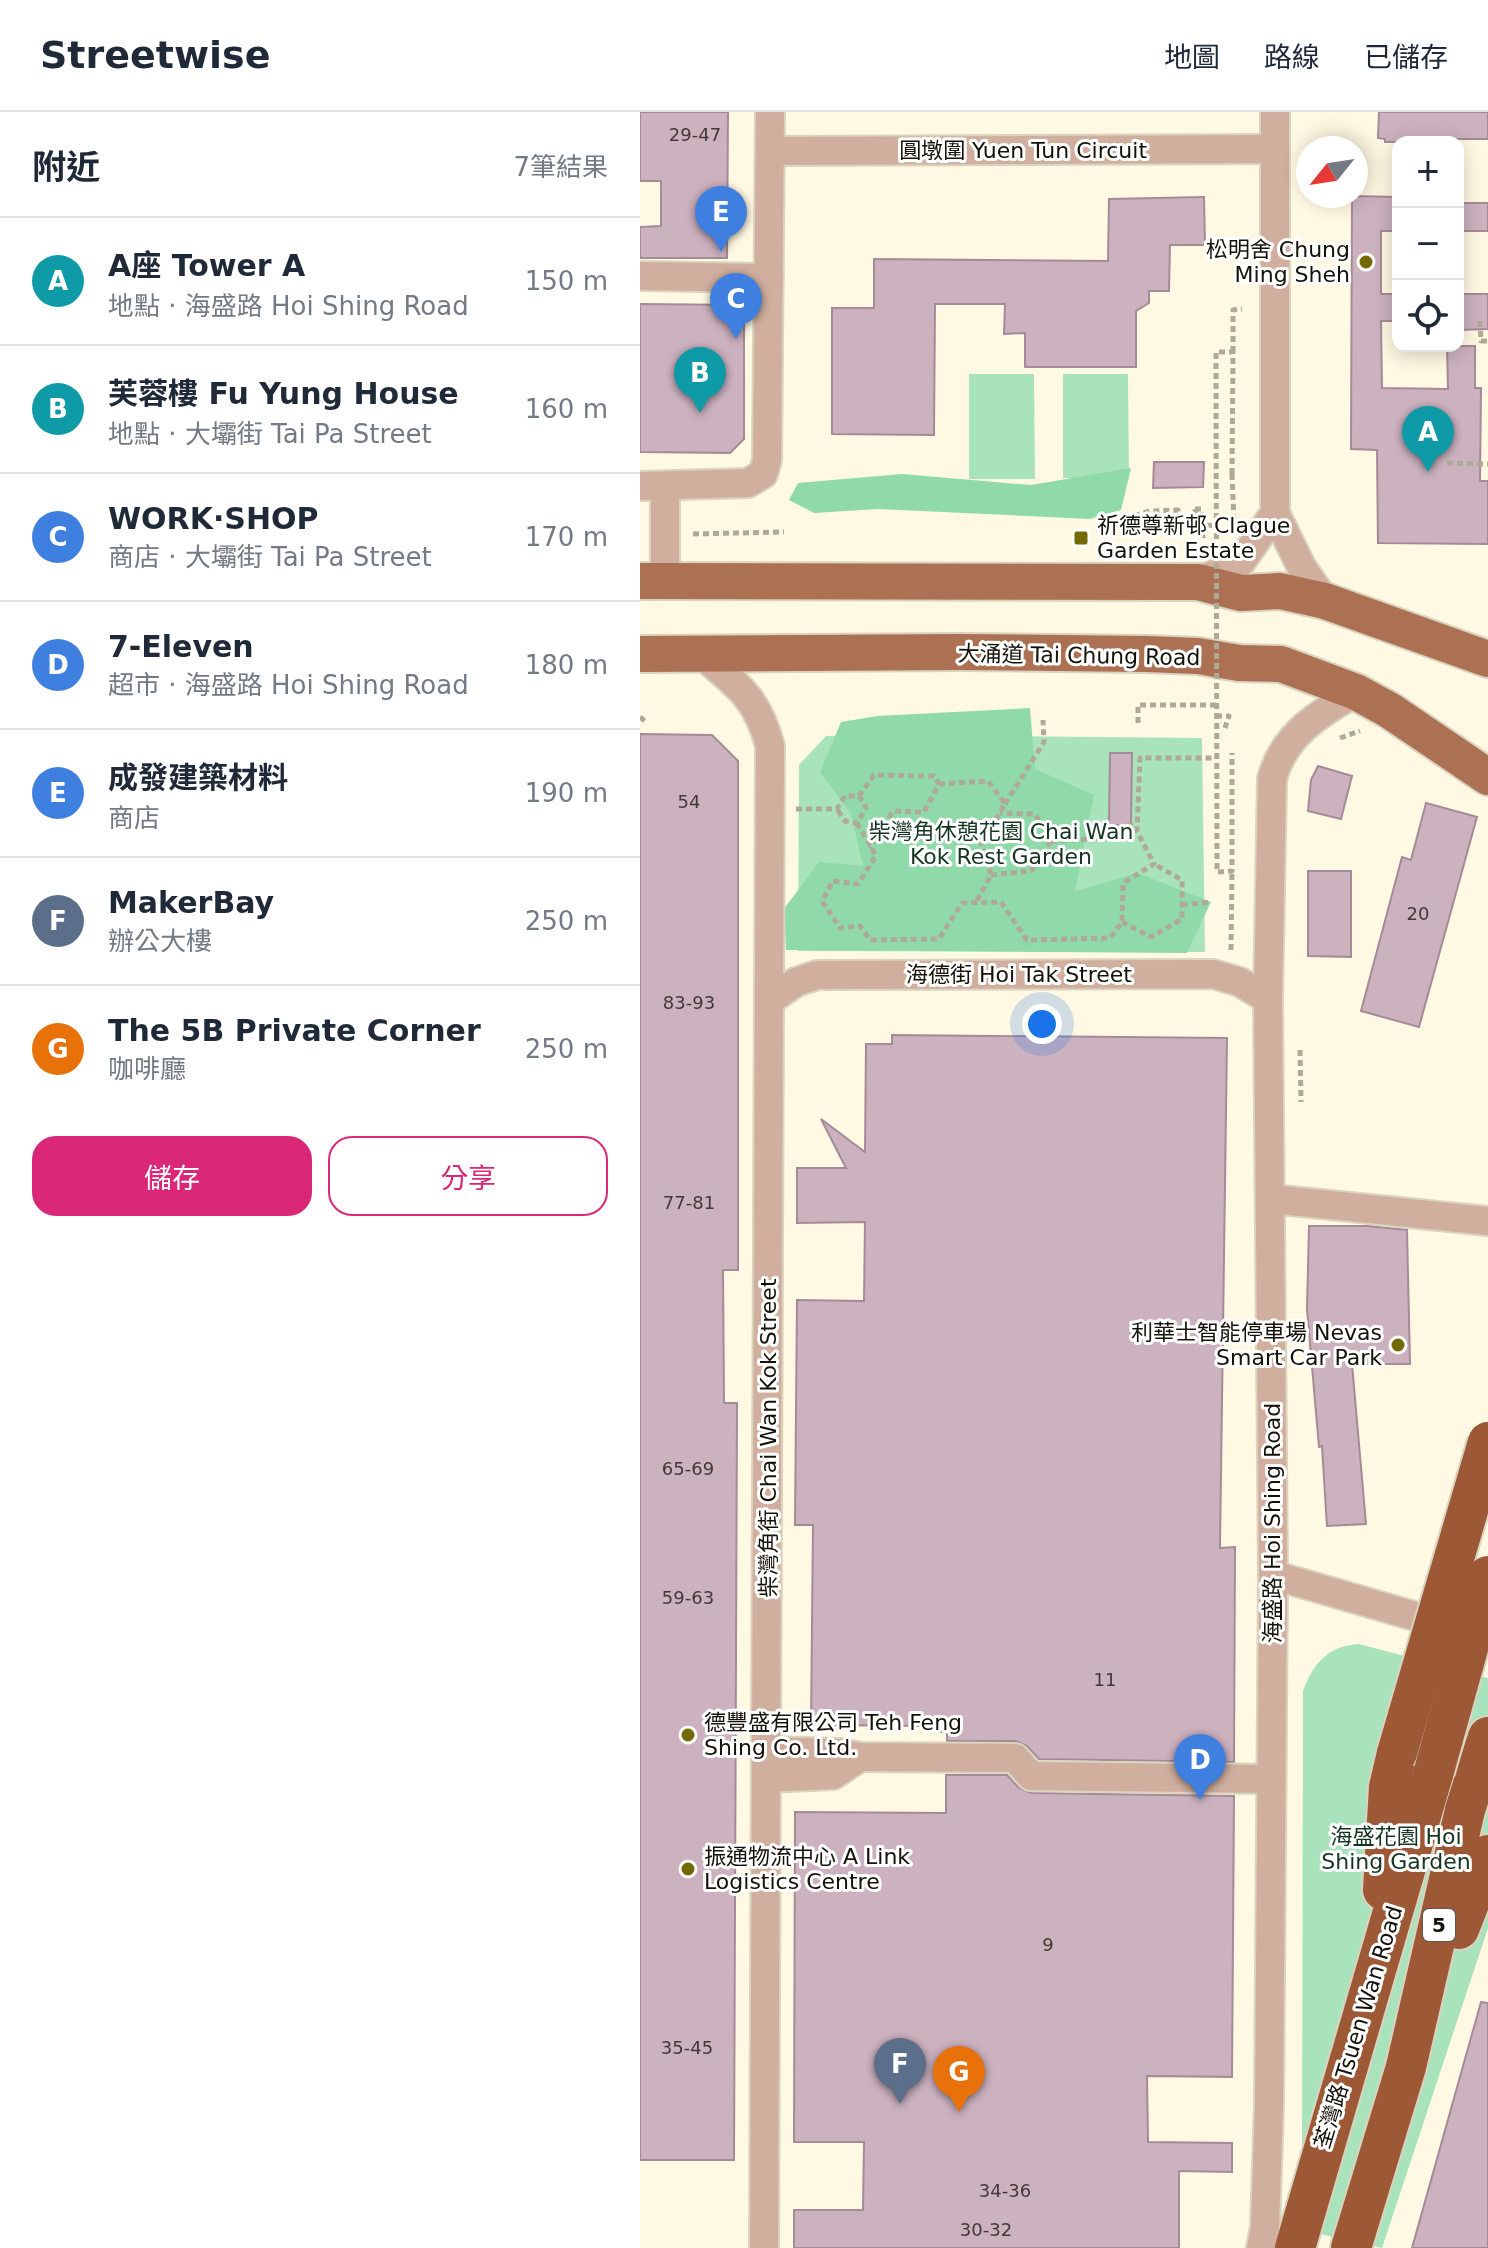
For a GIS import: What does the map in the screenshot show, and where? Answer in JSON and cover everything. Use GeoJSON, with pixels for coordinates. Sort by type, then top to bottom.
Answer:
{"type":"FeatureCollection","features":[{"type":"Feature","properties":{"kind":"highway"},"geometry":{"type":"LineString","coordinates":[[1377,1961],[1389,1787],[1430,1631],[1488,1442]]}},
{"type":"Feature","properties":{"kind":"highway","name":"荃灣路 Tsuen Wan Road"},"geometry":{"type":"LineString","coordinates":[[1295,2248],[1488,1576]]}},
{"type":"Feature","properties":{"kind":"highway","name":"5"},"geometry":{"type":"LineString","coordinates":[[1351,2248],[1406,2067],[1465,1810],[1488,1737]]}},
{"type":"Feature","properties":{"kind":"highway"},"geometry":{"type":"LineString","coordinates":[[1406,2067],[1488,1855]]}},
{"type":"Feature","properties":{"kind":"main road"},"geometry":{"type":"LineString","coordinates":[[653,581],[1198,582],[1241,577],[1280,591],[1325,601],[1488,659]]}},
{"type":"Feature","properties":{"kind":"main road","name":"大涌道 Tai Chung Road"},"geometry":{"type":"LineString","coordinates":[[640,654],[1069,653],[1198,656],[1239,663],[1281,664],[1356,692],[1482,768]]}},
{"type":"Feature","properties":{"kind":"street"},"geometry":{"type":"LineString","coordinates":[[653,581],[666,528],[652,486],[748,483],[763,474],[767,460],[770,112]]}},
{"type":"Feature","properties":{"kind":"street"},"geometry":{"type":"LineString","coordinates":[[1275,112],[1275,513],[1302,568],[1325,601]]}},
{"type":"Feature","properties":{"kind":"street","name":"圓墩圍 Yuen Tun Circuit"},"geometry":{"type":"LineString","coordinates":[[770,151],[1275,149]]}},
{"type":"Feature","properties":{"kind":"street"},"geometry":{"type":"LineString","coordinates":[[640,276],[769,278]]}},
{"type":"Feature","properties":{"kind":"street"},"geometry":{"type":"LineString","coordinates":[[1241,577],[1275,513]]}},
{"type":"Feature","properties":{"kind":"street","name":"柴灣角街 Chai Wan Kok Street"},"geometry":{"type":"LineString","coordinates":[[702,655],[749,695],[763,719],[770,746],[764,2248]]}},
{"type":"Feature","properties":{"kind":"street","name":"海盛路 Hoi Shing Road"},"geometry":{"type":"LineString","coordinates":[[1261,2248],[1265,2228],[1269,2105],[1273,1575],[1268,999],[1272,779],[1276,765],[1305,724],[1356,692]]}},
{"type":"Feature","properties":{"kind":"street","name":"海德街 Hoi Tak Street"},"geometry":{"type":"LineString","coordinates":[[770,1000],[796,982],[817,975],[1197,974],[1213,974],[1240,982],[1268,999]]}},
{"type":"Feature","properties":{"kind":"street"},"geometry":{"type":"LineString","coordinates":[[1271,1199],[1488,1221]]}},
{"type":"Feature","properties":{"kind":"street"},"geometry":{"type":"LineString","coordinates":[[1273,1575],[1488,1637]]}},
{"type":"Feature","properties":{"kind":"street"},"geometry":{"type":"LineString","coordinates":[[766,1764],[833,1775],[860,1757],[1015,1758],[1031,1776],[1271,1779]]}},
{"type":"Feature","properties":{"kind":"path"},"geometry":{"type":"LineString","coordinates":[[1234,524],[1233,310],[1242,309]]}},
{"type":"Feature","properties":{"kind":"path"},"geometry":{"type":"LineString","coordinates":[[1480,321],[1481,341],[1488,341]]}},
{"type":"Feature","properties":{"kind":"path"},"geometry":{"type":"LineString","coordinates":[[1232,871],[1217,872],[1216,352],[1233,352]]}},
{"type":"Feature","properties":{"kind":"path"},"geometry":{"type":"LineString","coordinates":[[1447,463],[1488,464]]}},
{"type":"Feature","properties":{"kind":"path"},"geometry":{"type":"LineString","coordinates":[[1196,526],[1195,509],[1202,509],[1203,541]]}},
{"type":"Feature","properties":{"kind":"path"},"geometry":{"type":"LineString","coordinates":[[1096,528],[1150,511],[1178,510],[1179,526],[1216,525]]}},
{"type":"Feature","properties":{"kind":"path"},"geometry":{"type":"LineString","coordinates":[[666,528],[784,532]]}},
{"type":"Feature","properties":{"kind":"path"},"geometry":{"type":"LineString","coordinates":[[1138,723],[1138,705],[1216,705]]}},
{"type":"Feature","properties":{"kind":"path"},"geometry":{"type":"LineString","coordinates":[[1216,716],[1229,716],[1225,728]]}},
{"type":"Feature","properties":{"kind":"path"},"geometry":{"type":"LineString","coordinates":[[640,717],[646,722]]}},
{"type":"Feature","properties":{"kind":"path"},"geometry":{"type":"LineString","coordinates":[[975,903],[991,875],[981,843],[1044,742],[1043,720]]}},
{"type":"Feature","properties":{"kind":"path"},"geometry":{"type":"LineString","coordinates":[[1329,742],[1356,731],[1371,732]]}},
{"type":"Feature","properties":{"kind":"path"},"geometry":{"type":"LineString","coordinates":[[1221,955],[1231,955],[1232,753]]}},
{"type":"Feature","properties":{"kind":"path"},"geometry":{"type":"LineString","coordinates":[[1122,922],[1151,937],[1182,919],[1182,880],[1154,864],[1137,831],[1140,758],[1212,758]]}},
{"type":"Feature","properties":{"kind":"path"},"geometry":{"type":"LineString","coordinates":[[859,796],[874,775],[934,776],[939,784]]}},
{"type":"Feature","properties":{"kind":"path"},"geometry":{"type":"LineString","coordinates":[[939,784],[988,781],[1005,804]]}},
{"type":"Feature","properties":{"kind":"path"},"geometry":{"type":"LineString","coordinates":[[870,848],[893,811],[924,812],[939,784]]}},
{"type":"Feature","properties":{"kind":"path"},"geometry":{"type":"LineString","coordinates":[[837,809],[845,796],[859,796]]}},
{"type":"Feature","properties":{"kind":"path"},"geometry":{"type":"LineString","coordinates":[[857,823],[866,808],[859,796]]}},
{"type":"Feature","properties":{"kind":"path"},"geometry":{"type":"LineString","coordinates":[[791,809],[837,809]]}},
{"type":"Feature","properties":{"kind":"path"},"geometry":{"type":"LineString","coordinates":[[837,809],[845,821],[857,823]]}},
{"type":"Feature","properties":{"kind":"path"},"geometry":{"type":"LineString","coordinates":[[999,813],[1035,814],[1051,841]]}},
{"type":"Feature","properties":{"kind":"path"},"geometry":{"type":"LineString","coordinates":[[857,823],[876,856],[858,884],[833,881],[822,901],[840,928],[860,926],[870,940],[939,939],[962,903],[1001,902],[1027,940],[1110,938],[1122,922],[1123,883],[1154,864]]}},
{"type":"Feature","properties":{"kind":"path"},"geometry":{"type":"LineString","coordinates":[[1051,841],[1108,838],[1129,825],[1137,824]]}},
{"type":"Feature","properties":{"kind":"path"},"geometry":{"type":"LineString","coordinates":[[991,875],[1031,871],[1051,841]]}},
{"type":"Feature","properties":{"kind":"path"},"geometry":{"type":"LineString","coordinates":[[1182,905],[1211,902]]}},
{"type":"Feature","properties":{"kind":"path"},"geometry":{"type":"LineString","coordinates":[[1299,1040],[1301,1102]]}},
{"type":"Feature","properties":{"kind":"green space"},"geometry":{"type":"Polygon","coordinates":[[[969,374],[1034,374],[1035,479],[969,479],[969,374]]]}},
{"type":"Feature","properties":{"kind":"green space"},"geometry":{"type":"Polygon","coordinates":[[[1063,374],[1128,374],[1129,479],[1063,478],[1063,374]]]}},
{"type":"Feature","properties":{"kind":"green space"},"geometry":{"type":"Polygon","coordinates":[[[1131,468],[1121,510],[1090,519],[878,509],[814,513],[789,500],[798,483],[902,474],[1031,485],[1131,468]]]}},
{"type":"Feature","properties":{"kind":"green space","name":"柴灣角休憩花園 Chai Wan Kok Rest Garden"},"geometry":{"type":"Polygon","coordinates":[[[1030,708],[1035,769],[1094,795],[1075,891],[1138,873],[1211,902],[1187,953],[786,950],[784,909],[819,862],[863,866],[851,814],[820,772],[841,722],[877,716],[1030,708]]]}},
{"type":"Feature","properties":{"kind":"green space","name":"柴灣角休憩花園 Chai Wan Kok Rest Garden"},"geometry":{"type":"Polygon","coordinates":[[[826,736],[1202,738],[1205,952],[798,951],[799,765],[826,736]]]}},
{"type":"Feature","properties":{"kind":"green space","name":"海盛花園 Hoi Shing Garden"},"geometry":{"type":"Polygon","coordinates":[[[1359,1644],[1488,1678],[1488,1928],[1382,2248],[1316,2233],[1302,2169],[1303,1691],[1317,1664],[1330,1652],[1359,1644]]]}},
{"type":"Feature","properties":{"kind":"pier"},"geometry":{"type":"Polygon","coordinates":[[[1241,542],[1238,685],[640,697],[640,545],[784,544],[785,548],[1241,542]]]}},
{"type":"Feature","properties":{"kind":"building"},"geometry":{"type":"Polygon","coordinates":[[[640,112],[728,112],[727,258],[640,258],[640,227],[661,226],[661,181],[640,181],[640,112]]]}},
{"type":"Feature","properties":{"kind":"building"},"geometry":{"type":"Polygon","coordinates":[[[1379,112],[1488,112],[1488,139],[1392,136],[1392,142],[1385,142],[1385,139],[1378,138],[1379,112]]]}},
{"type":"Feature","properties":{"kind":"building"},"geometry":{"type":"Polygon","coordinates":[[[1368,196],[1392,197],[1392,231],[1381,231],[1381,294],[1392,294],[1392,321],[1381,321],[1382,388],[1448,389],[1447,352],[1464,352],[1464,346],[1475,346],[1475,388],[1481,388],[1480,481],[1488,481],[1488,544],[1378,543],[1377,450],[1351,449],[1352,208],[1368,208],[1368,196]]]}},
{"type":"Feature","properties":{"kind":"building"},"geometry":{"type":"Polygon","coordinates":[[[1204,197],[1205,245],[1170,245],[1169,291],[1149,291],[1149,303],[1136,311],[1136,367],[1025,367],[1025,333],[1004,334],[1005,304],[935,304],[934,435],[832,434],[832,308],[874,308],[874,259],[1108,261],[1109,199],[1204,197]]]}},
{"type":"Feature","properties":{"kind":"building"},"geometry":{"type":"Polygon","coordinates":[[[1464,203],[1488,203],[1488,231],[1464,231],[1464,203]]]}},
{"type":"Feature","properties":{"kind":"building"},"geometry":{"type":"Polygon","coordinates":[[[1464,294],[1488,294],[1488,329],[1464,330],[1464,294]]]}},
{"type":"Feature","properties":{"kind":"building"},"geometry":{"type":"Polygon","coordinates":[[[640,304],[744,305],[744,439],[730,453],[640,452],[640,304]]]}},
{"type":"Feature","properties":{"kind":"building"},"geometry":{"type":"Polygon","coordinates":[[[1154,462],[1204,462],[1203,487],[1153,488],[1154,462]]]}},
{"type":"Feature","properties":{"kind":"building"},"geometry":{"type":"Polygon","coordinates":[[[640,734],[712,735],[738,761],[738,1270],[723,1270],[724,1403],[737,1403],[734,2160],[640,2160],[640,734]]]}},
{"type":"Feature","properties":{"kind":"building"},"geometry":{"type":"Polygon","coordinates":[[[1110,753],[1132,753],[1131,825],[1109,825],[1110,753]]]}},
{"type":"Feature","properties":{"kind":"building"},"geometry":{"type":"Polygon","coordinates":[[[1318,766],[1352,776],[1341,819],[1308,811],[1311,780],[1318,766]]]}},
{"type":"Feature","properties":{"kind":"building"},"geometry":{"type":"Polygon","coordinates":[[[1426,803],[1477,817],[1419,1027],[1361,1011],[1402,857],[1411,860],[1426,803]]]}},
{"type":"Feature","properties":{"kind":"building"},"geometry":{"type":"Polygon","coordinates":[[[1308,871],[1351,871],[1351,957],[1308,956],[1308,871]]]}},
{"type":"Feature","properties":{"kind":"building"},"geometry":{"type":"Polygon","coordinates":[[[892,1035],[1227,1038],[1220,1548],[1235,1547],[1234,1762],[1039,1759],[1027,1746],[1016,1741],[947,1741],[947,1732],[937,1732],[937,1726],[811,1725],[813,1525],[795,1525],[797,1300],[864,1301],[865,1222],[797,1223],[797,1168],[846,1168],[821,1119],[865,1152],[866,1044],[892,1044],[892,1035]]]}},
{"type":"Feature","properties":{"kind":"building"},"geometry":{"type":"Polygon","coordinates":[[[1309,1226],[1368,1226],[1407,1230],[1410,1364],[1352,1364],[1366,1524],[1327,1526],[1307,1309],[1309,1226]]]}},
{"type":"Feature","properties":{"kind":"building"},"geometry":{"type":"Polygon","coordinates":[[[946,1775],[1007,1775],[1019,1788],[1031,1793],[1234,1796],[1232,2077],[1147,2076],[1148,2142],[1232,2143],[1232,2172],[1179,2171],[1179,2248],[794,2248],[794,2210],[863,2210],[864,2142],[794,2142],[795,1812],[946,1813],[946,1775]]]}},
{"type":"Feature","properties":{"kind":"building"},"geometry":{"type":"Polygon","coordinates":[[[1481,2002],[1488,2003],[1488,2248],[1412,2248],[1481,2002]]]}},
{"type":"Feature","properties":{"kind":"place","name":"成發建築材料"},"geometry":{"type":"Point","coordinates":[721,252]}},
{"type":"Feature","properties":{"kind":"place","name":"松明舍 Chung Ming Sheh"},"geometry":{"type":"Point","coordinates":[1366,262]}},
{"type":"Feature","properties":{"kind":"place","name":"WORK·SHOP"},"geometry":{"type":"Point","coordinates":[736,339]}},
{"type":"Feature","properties":{"kind":"place","name":"芙蓉樓 Fu Yung House"},"geometry":{"type":"Point","coordinates":[700,413]}},
{"type":"Feature","properties":{"kind":"place","name":"A座 Tower A"},"geometry":{"type":"Point","coordinates":[1428,472]}},
{"type":"Feature","properties":{"kind":"place","name":"祈德尊新邨 Clague Garden Estate"},"geometry":{"type":"Point","coordinates":[1081,538]}},
{"type":"Feature","properties":{"kind":"place","name":"利華士智能停車場 Nevas Smart Car Park"},"geometry":{"type":"Point","coordinates":[1398,1345]}},
{"type":"Feature","properties":{"kind":"place","name":"德豐盛有限公司 Teh Feng Shing Co. Ltd."},"geometry":{"type":"Point","coordinates":[688,1735]}},
{"type":"Feature","properties":{"kind":"place","name":"7-Eleven"},"geometry":{"type":"Point","coordinates":[1200,1800]}},
{"type":"Feature","properties":{"kind":"place","name":"振通物流中心 A Link Logistics Centre"},"geometry":{"type":"Point","coordinates":[688,1869]}},
{"type":"Feature","properties":{"kind":"place","name":"MakerBay"},"geometry":{"type":"Point","coordinates":[900,2104]}},
{"type":"Feature","properties":{"kind":"place","name":"The 5B Private Corner"},"geometry":{"type":"Point","coordinates":[959,2112]}}]}
